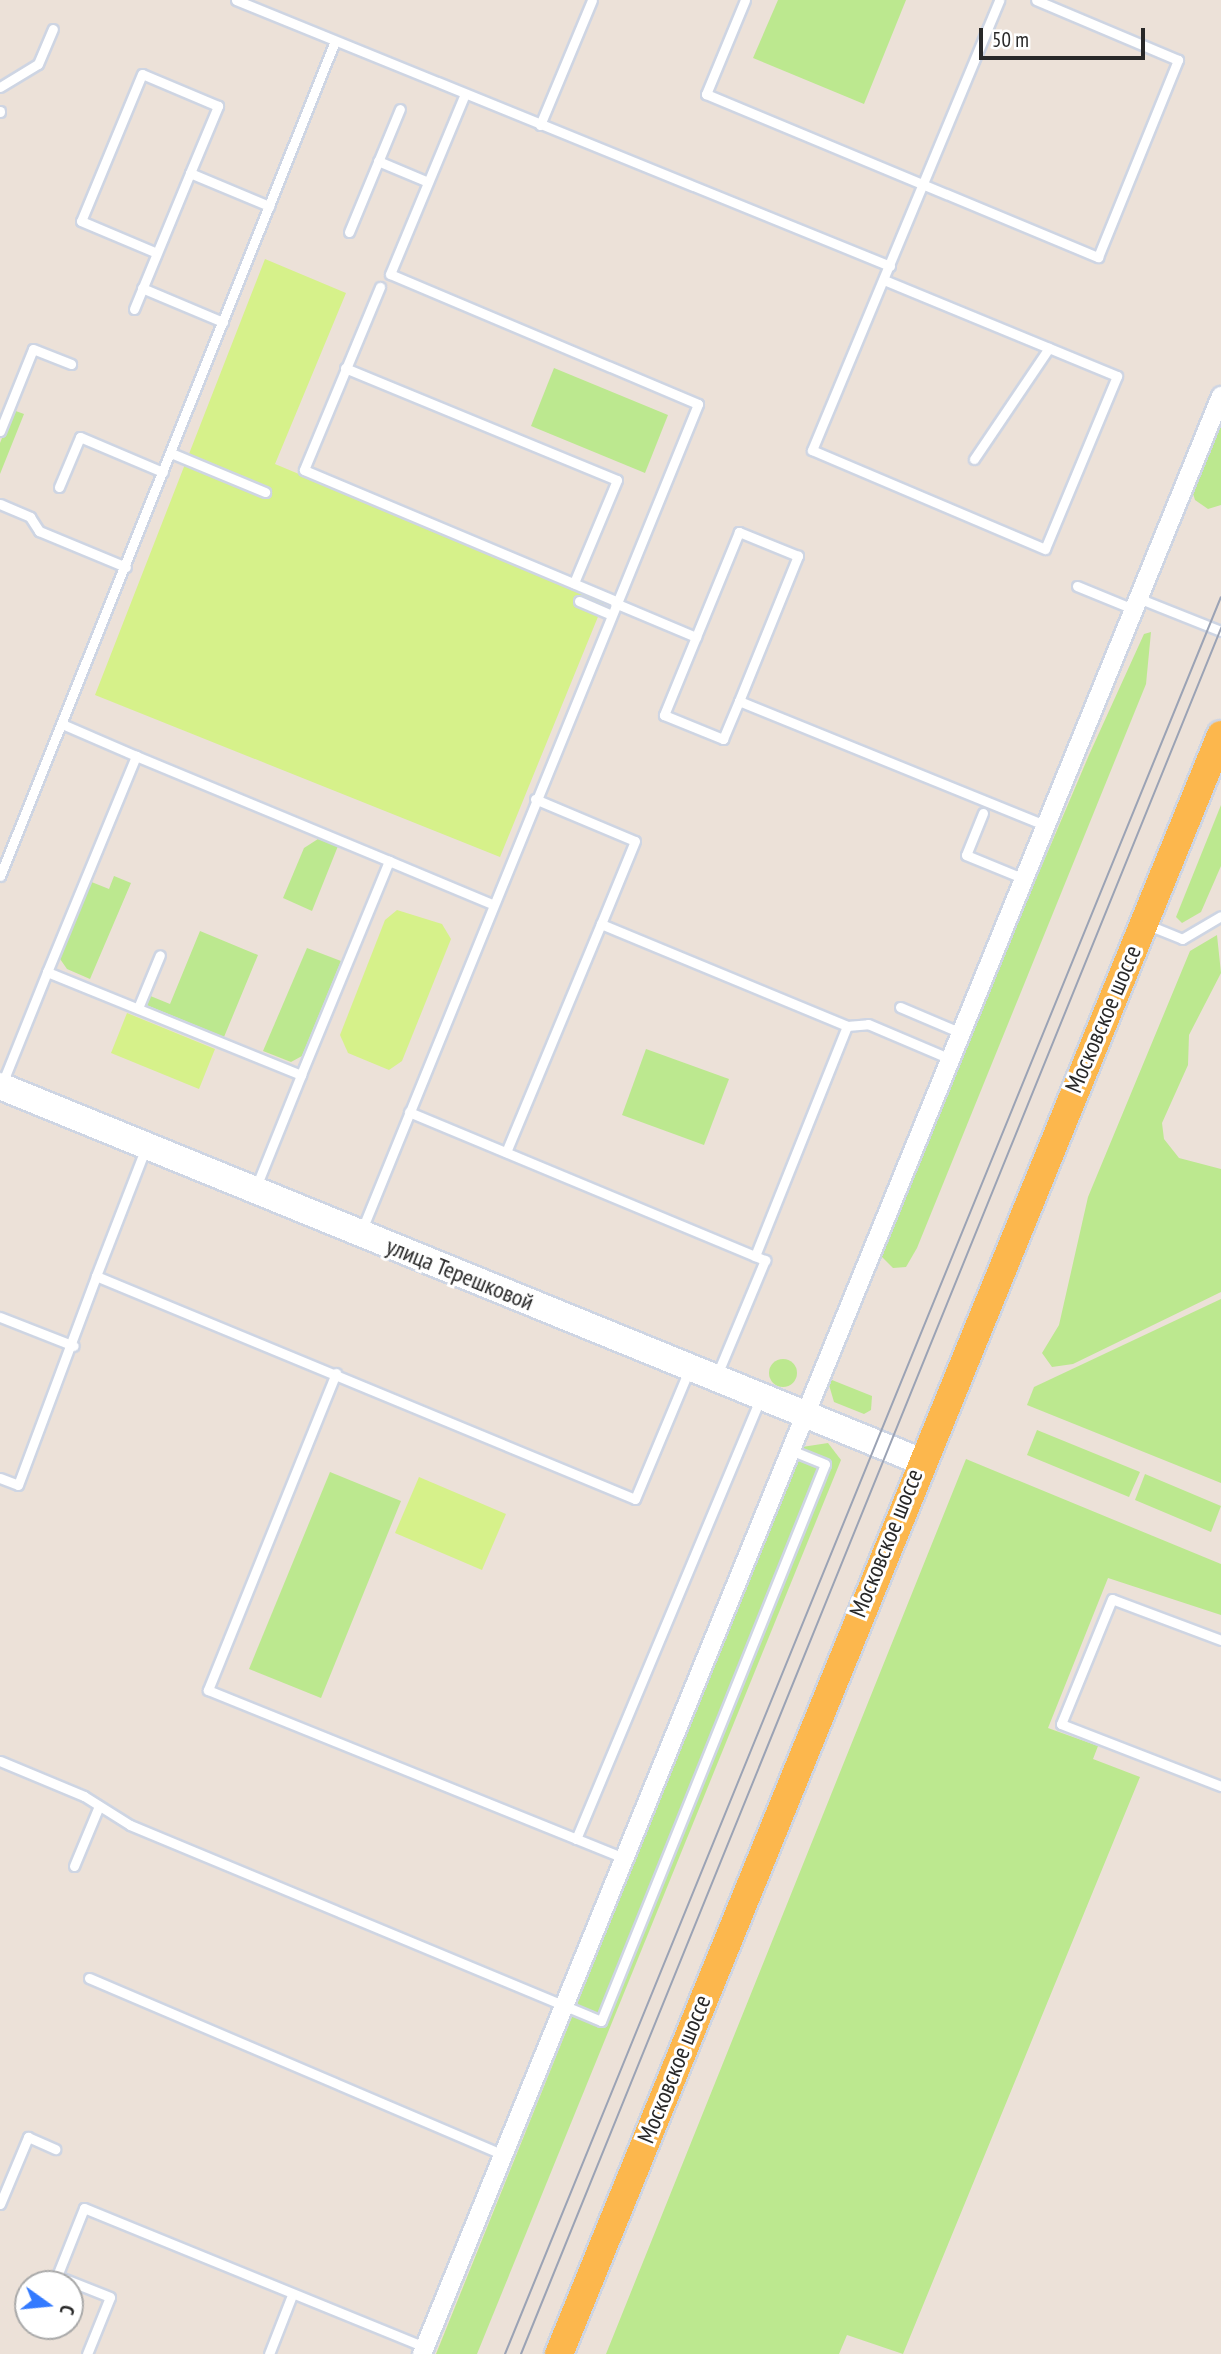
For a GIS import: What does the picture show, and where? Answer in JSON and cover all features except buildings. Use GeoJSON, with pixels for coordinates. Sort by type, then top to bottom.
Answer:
{"type":"FeatureCollection","features":[{"type":"Feature","properties":{"kind":"main road","name":"Московское шоссе"},"geometry":{"type":"LineString","coordinates":[[559,2354],[920,1461],[1221,735]]}},
{"type":"Feature","properties":{"kind":"street"},"geometry":{"type":"LineString","coordinates":[[423,2351],[948,1058],[1221,396]]}},
{"type":"Feature","properties":{"kind":"street","name":"улица Терешковой"},"geometry":{"type":"LineString","coordinates":[[0,1086],[920,1461]]}},
{"type":"Feature","properties":{"kind":"lane"},"geometry":{"type":"LineString","coordinates":[[236,0],[890,266]]}},
{"type":"Feature","properties":{"kind":"lane"},"geometry":{"type":"LineString","coordinates":[[540,125],[592,0]]}},
{"type":"Feature","properties":{"kind":"lane"},"geometry":{"type":"LineString","coordinates":[[745,0],[705,94],[1098,257],[1178,60],[1036,0]]}},
{"type":"Feature","properties":{"kind":"lane"},"geometry":{"type":"LineString","coordinates":[[884,280],[1117,376],[1045,549],[812,450],[999,0]]}},
{"type":"Feature","properties":{"kind":"lane"},"geometry":{"type":"LineString","coordinates":[[0,87],[38,64],[53,29]]}},
{"type":"Feature","properties":{"kind":"lane"},"geometry":{"type":"LineString","coordinates":[[0,876],[335,41]]}},
{"type":"Feature","properties":{"kind":"lane"},"geometry":{"type":"LineString","coordinates":[[134,309],[218,106],[142,74],[81,221],[157,253]]}},
{"type":"Feature","properties":{"kind":"lane"},"geometry":{"type":"LineString","coordinates":[[360,1233],[610,614],[698,404],[390,274],[465,94]]}},
{"type":"Feature","properties":{"kind":"lane"},"geometry":{"type":"LineString","coordinates":[[349,232],[400,109]]}},
{"type":"Feature","properties":{"kind":"lane"},"geometry":{"type":"LineString","coordinates":[[378,161],[428,182]]}},
{"type":"Feature","properties":{"kind":"lane"},"geometry":{"type":"LineString","coordinates":[[191,173],[269,206]]}},
{"type":"Feature","properties":{"kind":"lane"},"geometry":{"type":"LineString","coordinates":[[380,287],[304,470],[696,637]]}},
{"type":"Feature","properties":{"kind":"lane"},"geometry":{"type":"LineString","coordinates":[[142,288],[223,322]]}},
{"type":"Feature","properties":{"kind":"lane"},"geometry":{"type":"LineString","coordinates":[[974,459],[1049,348]]}},
{"type":"Feature","properties":{"kind":"lane"},"geometry":{"type":"LineString","coordinates":[[0,430],[33,349],[71,364]]}},
{"type":"Feature","properties":{"kind":"lane"},"geometry":{"type":"LineString","coordinates":[[345,368],[617,480],[574,583]]}},
{"type":"Feature","properties":{"kind":"lane"},"geometry":{"type":"LineString","coordinates":[[59,487],[80,437],[163,472]]}},
{"type":"Feature","properties":{"kind":"lane"},"geometry":{"type":"LineString","coordinates":[[171,453],[265,492]]}},
{"type":"Feature","properties":{"kind":"lane"},"geometry":{"type":"LineString","coordinates":[[0,504],[30,516],[39,531],[125,567]]}},
{"type":"Feature","properties":{"kind":"lane"},"geometry":{"type":"LineString","coordinates":[[739,532],[798,556],[739,701],[723,739],[664,715],[739,532]]}},
{"type":"Feature","properties":{"kind":"lane"},"geometry":{"type":"LineString","coordinates":[[1077,586],[1221,631]]}},
{"type":"Feature","properties":{"kind":"lane"},"geometry":{"type":"LineString","coordinates":[[579,601],[610,614]]}},
{"type":"Feature","properties":{"kind":"lane"},"geometry":{"type":"LineString","coordinates":[[739,701],[1044,825]]}},
{"type":"Feature","properties":{"kind":"lane"},"geometry":{"type":"LineString","coordinates":[[62,724],[492,904]]}},
{"type":"Feature","properties":{"kind":"lane"},"geometry":{"type":"LineString","coordinates":[[0,1086],[136,756]]}},
{"type":"Feature","properties":{"kind":"lane"},"geometry":{"type":"LineString","coordinates":[[506,1152],[635,841],[535,799]]}},
{"type":"Feature","properties":{"kind":"lane"},"geometry":{"type":"LineString","coordinates":[[983,813],[965,855],[1022,878]]}},
{"type":"Feature","properties":{"kind":"lane"},"geometry":{"type":"LineString","coordinates":[[254,1190],[389,860]]}},
{"type":"Feature","properties":{"kind":"lane"},"geometry":{"type":"LineString","coordinates":[[1143,923],[1182,939],[1221,916]]}},
{"type":"Feature","properties":{"kind":"lane"},"geometry":{"type":"LineString","coordinates":[[1209,923],[1221,928]]}},
{"type":"Feature","properties":{"kind":"lane"},"geometry":{"type":"LineString","coordinates":[[601,924],[848,1026],[868,1024],[948,1058]]}},
{"type":"Feature","properties":{"kind":"lane"},"geometry":{"type":"LineString","coordinates":[[138,1008],[160,955]]}},
{"type":"Feature","properties":{"kind":"lane"},"geometry":{"type":"LineString","coordinates":[[47,972],[301,1075]]}},
{"type":"Feature","properties":{"kind":"lane"},"geometry":{"type":"LineString","coordinates":[[900,1007],[959,1032]]}},
{"type":"Feature","properties":{"kind":"lane"},"geometry":{"type":"LineString","coordinates":[[755,1256],[848,1026]]}},
{"type":"Feature","properties":{"kind":"lane"},"geometry":{"type":"LineString","coordinates":[[409,1112],[765,1260],[716,1379]]}},
{"type":"Feature","properties":{"kind":"lane"},"geometry":{"type":"LineString","coordinates":[[0,1478],[18,1485],[74,1346],[96,1276],[146,1146]]}},
{"type":"Feature","properties":{"kind":"lane"},"geometry":{"type":"LineString","coordinates":[[96,1276],[336,1373],[635,1499],[690,1368]]}},
{"type":"Feature","properties":{"kind":"lane"},"geometry":{"type":"LineString","coordinates":[[0,1317],[74,1346]]}},
{"type":"Feature","properties":{"kind":"lane"},"geometry":{"type":"LineString","coordinates":[[336,1373],[208,1690],[624,1858]]}},
{"type":"Feature","properties":{"kind":"lane"},"geometry":{"type":"LineString","coordinates":[[576,1839],[761,1397]]}},
{"type":"Feature","properties":{"kind":"lane"},"geometry":{"type":"LineString","coordinates":[[0,1761],[99,1806],[130,1825],[601,2021],[825,1464],[789,1449]]}},
{"type":"Feature","properties":{"kind":"lane"},"geometry":{"type":"LineString","coordinates":[[1221,1640],[1112,1599],[1061,1724],[1221,1786]]}},
{"type":"Feature","properties":{"kind":"lane"},"geometry":{"type":"LineString","coordinates":[[74,1866],[99,1806]]}},
{"type":"Feature","properties":{"kind":"lane"},"geometry":{"type":"LineString","coordinates":[[89,1978],[503,2155]]}},
{"type":"Feature","properties":{"kind":"lane"},"geometry":{"type":"LineString","coordinates":[[0,2204],[28,2137],[55,2149]]}},
{"type":"Feature","properties":{"kind":"lane"},"geometry":{"type":"LineString","coordinates":[[87,2354],[110,2297],[57,2276],[84,2208],[423,2351]]}},
{"type":"Feature","properties":{"kind":"lane"},"geometry":{"type":"LineString","coordinates":[[268,2354],[292,2295]]}},
{"type":"Feature","properties":{"kind":"green space"},"geometry":{"type":"Polygon","coordinates":[[[778,0],[906,0],[864,104],[753,58],[778,0]]]}},
{"type":"Feature","properties":{"kind":"green space"},"geometry":{"type":"Polygon","coordinates":[[[265,259],[346,293],[275,464],[604,602],[500,857],[95,695],[265,259]]]}},
{"type":"Feature","properties":{"kind":"green space"},"geometry":{"type":"Polygon","coordinates":[[[554,368],[668,415],[645,473],[531,426],[554,368]]]}},
{"type":"Feature","properties":{"kind":"green space"},"geometry":{"type":"Polygon","coordinates":[[[13,410],[24,414],[0,474],[0,443],[13,410]]]}},
{"type":"Feature","properties":{"kind":"green space"},"geometry":{"type":"Polygon","coordinates":[[[1221,412],[1221,505],[1208,509],[1195,500],[1191,487],[1221,412]]]}},
{"type":"Feature","properties":{"kind":"green space"},"geometry":{"type":"Polygon","coordinates":[[[1151,632],[1146,684],[917,1248],[906,1267],[893,1268],[882,1257],[883,1239],[1089,755],[1144,634],[1151,632]]]}},
{"type":"Feature","properties":{"kind":"green space"},"geometry":{"type":"Polygon","coordinates":[[[1221,805],[1221,866],[1201,912],[1182,923],[1176,917],[1221,805]]]}},
{"type":"Feature","properties":{"kind":"green space"},"geometry":{"type":"Polygon","coordinates":[[[318,839],[338,846],[312,911],[283,898],[304,848],[318,839]]]}},
{"type":"Feature","properties":{"kind":"green space"},"geometry":{"type":"Polygon","coordinates":[[[114,876],[131,883],[90,979],[67,969],[58,956],[89,881],[109,889],[114,876]]]}},
{"type":"Feature","properties":{"kind":"green space"},"geometry":{"type":"Polygon","coordinates":[[[397,910],[442,924],[451,939],[402,1061],[389,1070],[348,1053],[340,1035],[385,920],[397,910]]]}},
{"type":"Feature","properties":{"kind":"green space"},"geometry":{"type":"Polygon","coordinates":[[[200,931],[258,955],[224,1037],[144,1004],[148,995],[170,1004],[200,931]]]}},
{"type":"Feature","properties":{"kind":"green space"},"geometry":{"type":"Polygon","coordinates":[[[1217,935],[1221,973],[1189,1035],[1188,1065],[1162,1123],[1164,1139],[1179,1158],[1221,1169],[1221,1292],[1073,1364],[1052,1367],[1042,1353],[1059,1325],[1088,1197],[1190,951],[1217,935]]]}},
{"type":"Feature","properties":{"kind":"green space"},"geometry":{"type":"Polygon","coordinates":[[[307,948],[341,961],[302,1056],[291,1062],[263,1051],[307,948]]]}},
{"type":"Feature","properties":{"kind":"green space"},"geometry":{"type":"Polygon","coordinates":[[[127,1013],[215,1049],[199,1089],[111,1053],[127,1013]]]}},
{"type":"Feature","properties":{"kind":"green space"},"geometry":{"type":"Polygon","coordinates":[[[646,1049],[729,1079],[704,1145],[622,1115],[646,1049]]]}},
{"type":"Feature","properties":{"kind":"green space"},"geometry":{"type":"Polygon","coordinates":[[[1221,1299],[1221,1483],[1027,1405],[1034,1387],[1221,1299]]]}},
{"type":"Feature","properties":{"kind":"green space"},"geometry":{"type":"Polygon","coordinates":[[[783,1359],[793,1363],[797,1373],[793,1383],[783,1387],[773,1383],[769,1373],[773,1363],[783,1359]]]}},
{"type":"Feature","properties":{"kind":"green space"},"geometry":{"type":"Polygon","coordinates":[[[827,1378],[872,1396],[871,1410],[864,1414],[834,1402],[827,1378]]]}},
{"type":"Feature","properties":{"kind":"green space"},"geometry":{"type":"Polygon","coordinates":[[[1037,1430],[1140,1472],[1129,1497],[1027,1455],[1037,1430]]]}},
{"type":"Feature","properties":{"kind":"green space"},"geometry":{"type":"Polygon","coordinates":[[[828,1443],[841,1460],[477,2354],[436,2354],[802,1447],[828,1443]]]}},
{"type":"Feature","properties":{"kind":"green space"},"geometry":{"type":"Polygon","coordinates":[[[966,1459],[1221,1564],[1221,1615],[1108,1578],[1048,1728],[1098,1746],[1093,1759],[1140,1777],[903,2354],[847,2335],[839,2354],[606,2354],[966,1459]]]}},
{"type":"Feature","properties":{"kind":"green space"},"geometry":{"type":"Polygon","coordinates":[[[330,1472],[401,1501],[321,1698],[249,1669],[330,1472]]]}},
{"type":"Feature","properties":{"kind":"green space"},"geometry":{"type":"Polygon","coordinates":[[[1145,1474],[1221,1506],[1211,1532],[1135,1500],[1145,1474]]]}},
{"type":"Feature","properties":{"kind":"green space"},"geometry":{"type":"Polygon","coordinates":[[[419,1477],[506,1514],[482,1570],[395,1533],[419,1477]]]}},
{"type":"Feature","properties":{"kind":"tram line"},"geometry":{"type":"LineString","coordinates":[[505,2354],[1221,597]]}},
{"type":"Feature","properties":{"kind":"tram line"},"geometry":{"type":"LineString","coordinates":[[521,2354],[1221,628]]}}]}
